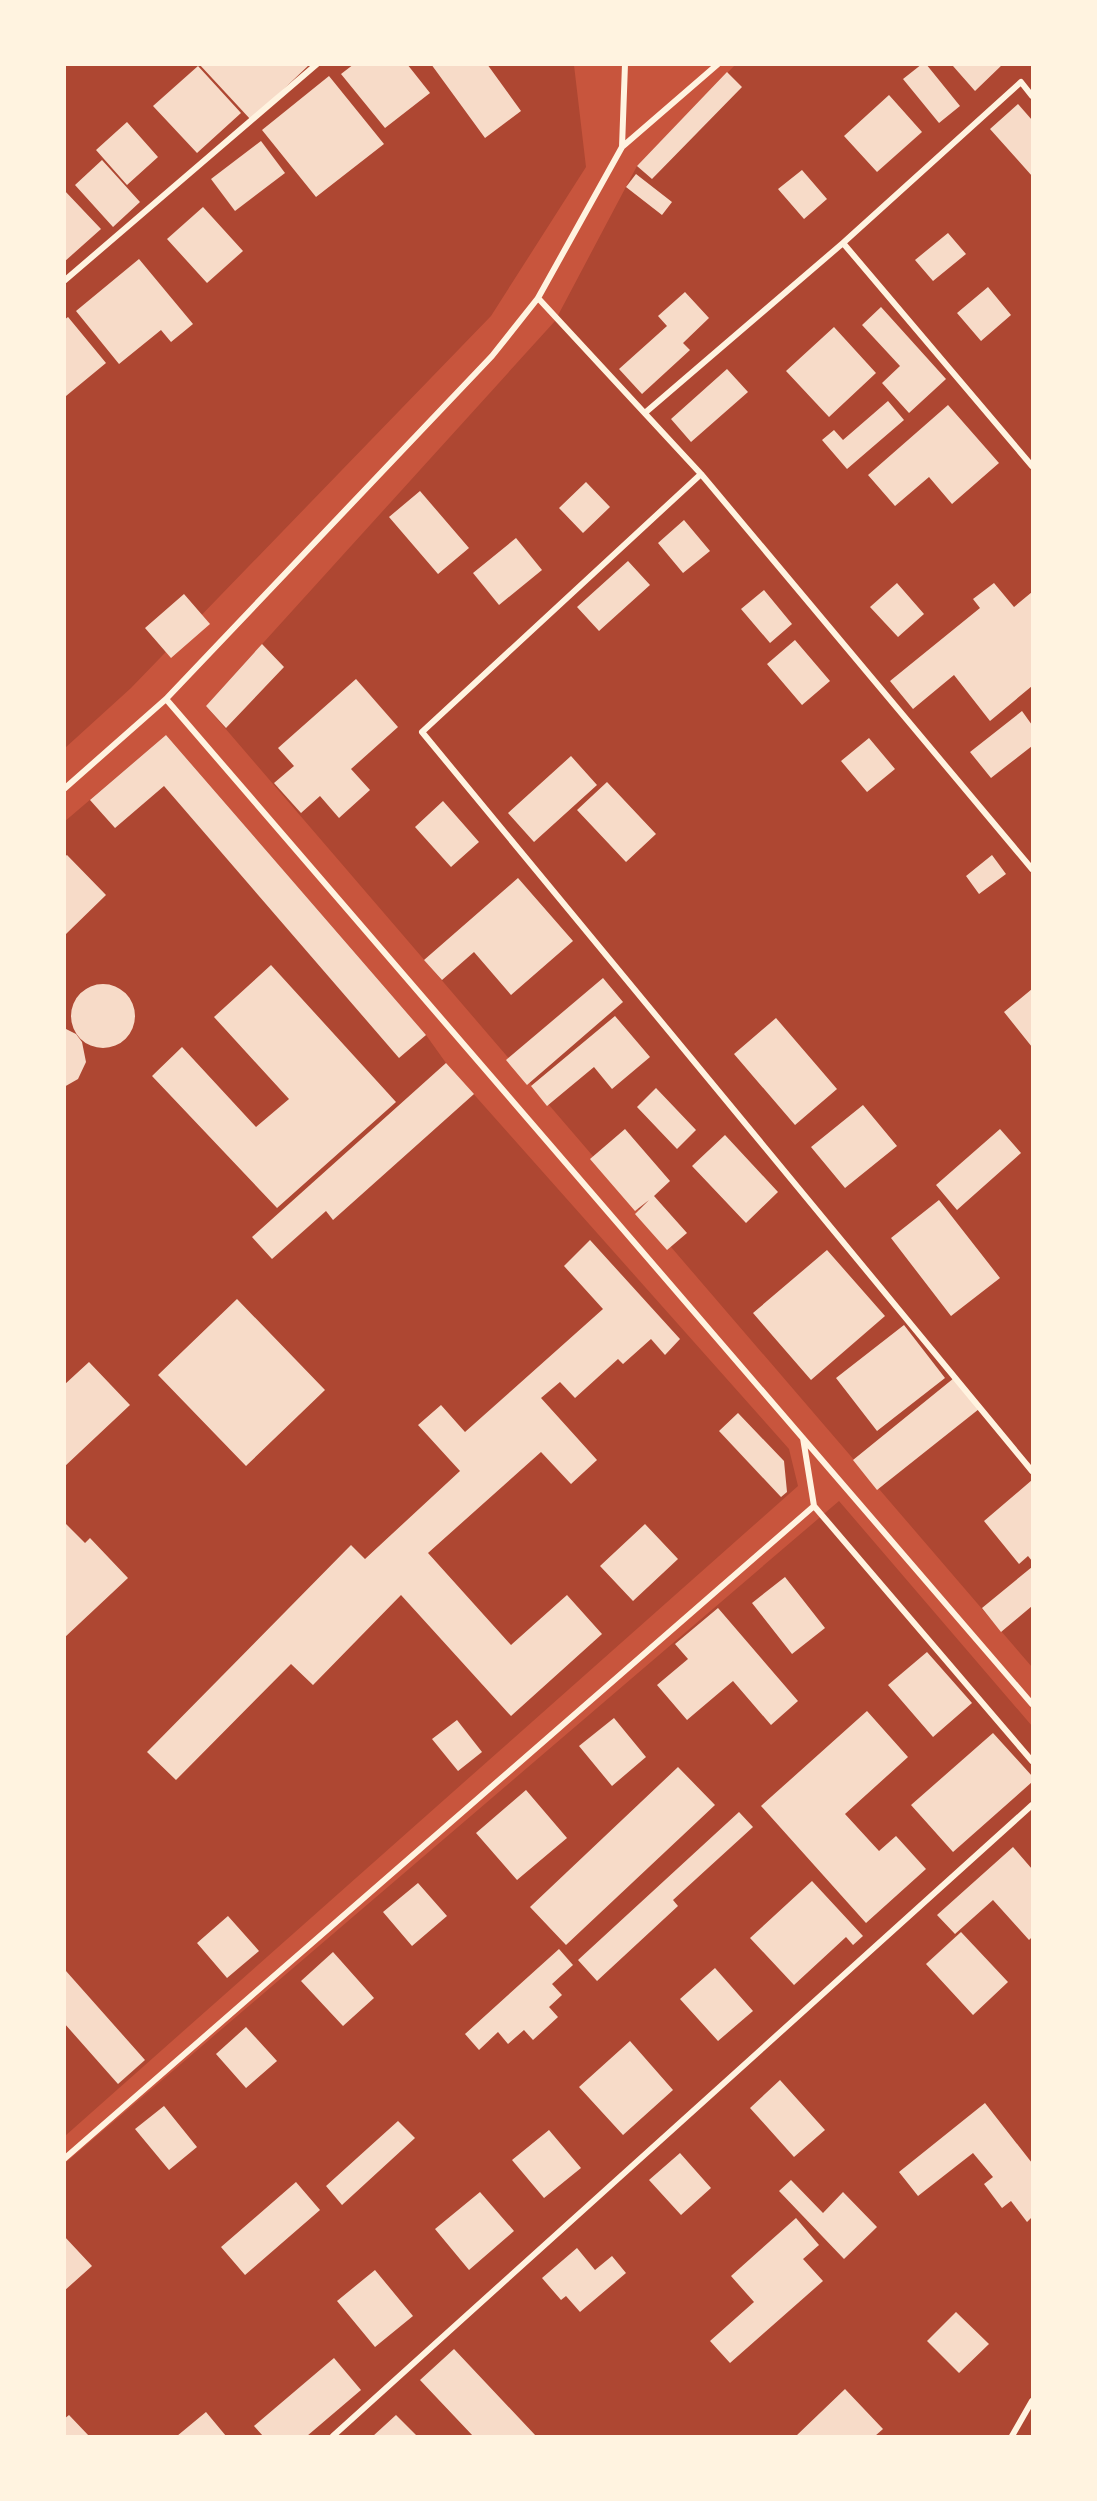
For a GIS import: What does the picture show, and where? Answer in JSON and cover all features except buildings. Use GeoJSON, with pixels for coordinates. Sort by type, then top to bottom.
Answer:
{"type":"FeatureCollection","features":[{"type":"Feature","properties":{"kind":"street"},"geometry":{"type":"LineString","coordinates":[[64,281],[317,64]]}},
{"type":"Feature","properties":{"kind":"street"},"geometry":{"type":"LineString","coordinates":[[622,147],[625,64]]}},
{"type":"Feature","properties":{"kind":"street"},"geometry":{"type":"LineString","coordinates":[[64,789],[166,699],[492,356],[538,298],[622,147],[718,64]]}},
{"type":"Feature","properties":{"kind":"street"},"geometry":{"type":"LineString","coordinates":[[646,412],[843,243],[1021,82],[1032,96]]}},
{"type":"Feature","properties":{"kind":"street"},"geometry":{"type":"LineString","coordinates":[[843,243],[1032,466]]}},
{"type":"Feature","properties":{"kind":"street"},"geometry":{"type":"LineString","coordinates":[[538,298],[701,474],[1032,869]]}},
{"type":"Feature","properties":{"kind":"street"},"geometry":{"type":"LineString","coordinates":[[701,474],[422,732],[1032,1471]]}},
{"type":"Feature","properties":{"kind":"street"},"geometry":{"type":"LineString","coordinates":[[166,699],[1032,1704]]}},
{"type":"Feature","properties":{"kind":"street"},"geometry":{"type":"LineString","coordinates":[[803,1438],[814,1506],[1032,1761]]}},
{"type":"Feature","properties":{"kind":"street"},"geometry":{"type":"LineString","coordinates":[[64,2159],[814,1506]]}},
{"type":"Feature","properties":{"kind":"street"},"geometry":{"type":"LineString","coordinates":[[333,2436],[1032,1805]]}},
{"type":"Feature","properties":{"kind":"street"},"geometry":{"type":"LineString","coordinates":[[1012,2436],[1032,2401]]}},
{"type":"Feature","properties":{"kind":"shaded area"},"geometry":{"type":"Polygon","coordinates":[[[65,65],[574,65],[586,167],[491,316],[131,688],[65,748],[65,65]]]}},
{"type":"Feature","properties":{"kind":"shaded area"},"geometry":{"type":"Polygon","coordinates":[[[735,65],[1032,65],[1032,1667],[206,706],[555,321],[637,166],[735,65]]]}},
{"type":"Feature","properties":{"kind":"shaded area"},"geometry":{"type":"Polygon","coordinates":[[[166,735],[426,1035],[446,1063],[789,1449],[798,1486],[65,2136],[64,822],[166,735]]]}},
{"type":"Feature","properties":{"kind":"shaded area"},"geometry":{"type":"Polygon","coordinates":[[[839,1501],[1032,1726],[1032,2436],[65,2436],[64,2164],[839,1501]]]}}]}
